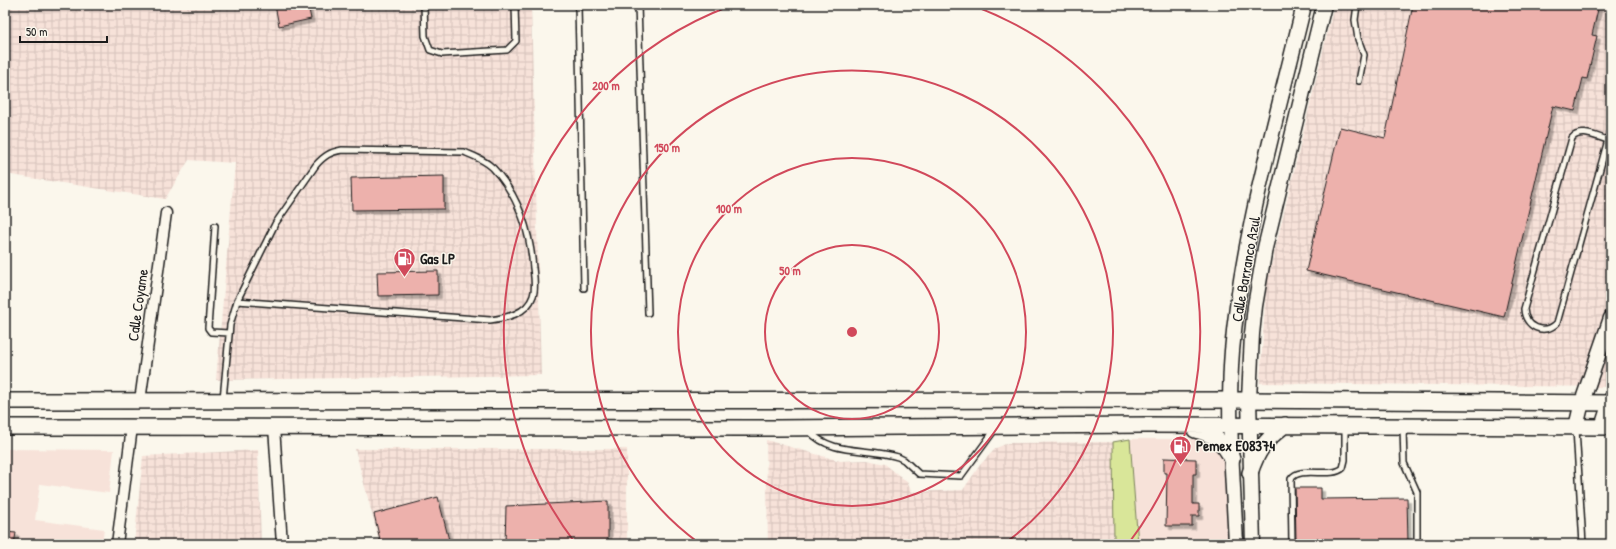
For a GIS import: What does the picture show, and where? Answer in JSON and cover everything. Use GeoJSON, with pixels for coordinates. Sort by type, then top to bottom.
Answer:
{"type":"FeatureCollection","features":[{"type":"Feature","properties":{"kind":"main road","name":"Calle Barranco Azul"},"geometry":{"type":"LineString","coordinates":[[1235,539],[1230,401],[1232,350],[1247,246],[1304,5]]}},
{"type":"Feature","properties":{"kind":"main road","name":"Calle Barranco Azul"},"geometry":{"type":"LineString","coordinates":[[1253,544],[1249,426],[1252,334],[1265,248],[1324,5]]}},
{"type":"Feature","properties":{"kind":"main road"},"geometry":{"type":"LineString","coordinates":[[1576,427],[1582,402],[1611,318]]}},
{"type":"Feature","properties":{"kind":"main road"},"geometry":{"type":"LineString","coordinates":[[5,401],[402,402],[1249,400],[1611,402],[1607,427],[1174,425],[5,428]]}},
{"type":"Feature","properties":{"kind":"main road"},"geometry":{"type":"LineString","coordinates":[[402,402],[403,426]]}},
{"type":"Feature","properties":{"kind":"main road"},"geometry":{"type":"LineString","coordinates":[[1174,425],[1214,436],[1225,446],[1232,459]]}},
{"type":"Feature","properties":{"kind":"main road"},"geometry":{"type":"LineString","coordinates":[[1250,473],[1260,447],[1272,434],[1285,425]]}},
{"type":"Feature","properties":{"kind":"main road"},"geometry":{"type":"LineString","coordinates":[[1235,539],[1245,534],[1248,544]]}},
{"type":"Feature","properties":{"kind":"street","name":"Calle Coyame"},"geometry":{"type":"LineString","coordinates":[[140,401],[166,213]]}},
{"type":"Feature","properties":{"kind":"street"},"geometry":{"type":"LineString","coordinates":[[117,544],[132,427]]}},
{"type":"Feature","properties":{"kind":"street"},"geometry":{"type":"LineString","coordinates":[[274,427],[282,544]]}},
{"type":"Feature","properties":{"kind":"lane"},"geometry":{"type":"LineString","coordinates":[[424,5],[426,44],[430,50],[442,54],[507,50],[516,41],[515,5]]}},
{"type":"Feature","properties":{"kind":"lane"},"geometry":{"type":"LineString","coordinates":[[578,5],[584,288]]}},
{"type":"Feature","properties":{"kind":"lane"},"geometry":{"type":"LineString","coordinates":[[638,5],[648,313]]}},
{"type":"Feature","properties":{"kind":"lane"},"geometry":{"type":"LineString","coordinates":[[1357,5],[1355,20],[1358,39],[1364,55],[1359,81]]}},
{"type":"Feature","properties":{"kind":"lane"},"geometry":{"type":"LineString","coordinates":[[1610,140],[1579,133],[1572,138],[1524,309],[1526,319],[1535,328],[1547,329],[1557,323],[1610,140],[1611,127]]}},
{"type":"Feature","properties":{"kind":"lane"},"geometry":{"type":"LineString","coordinates":[[223,402],[229,333],[232,314],[237,301],[275,224],[323,156],[342,150],[464,152],[477,157],[492,167],[505,184],[519,208],[531,247],[534,279],[533,296],[522,309],[508,318],[490,320],[237,301]]}},
{"type":"Feature","properties":{"kind":"lane"},"geometry":{"type":"LineString","coordinates":[[215,226],[208,328],[211,332],[229,333]]}},
{"type":"Feature","properties":{"kind":"lane"},"geometry":{"type":"LineString","coordinates":[[806,427],[814,436],[828,446],[898,457],[904,460],[918,474],[961,476],[997,426]]}},
{"type":"Feature","properties":{"kind":"lane"},"geometry":{"type":"LineString","coordinates":[[1292,544],[1291,479],[1298,473],[1336,472],[1343,468],[1345,460],[1345,426]]}},
{"type":"Feature","properties":{"kind":"lane"},"geometry":{"type":"LineString","coordinates":[[1403,426],[1404,463],[1417,492],[1417,544]]}},
{"type":"Feature","properties":{"kind":"lane"},"geometry":{"type":"LineString","coordinates":[[1576,427],[1583,544]]}},
{"type":"Feature","properties":{"kind":"shaded area"},"geometry":{"type":"Polygon","coordinates":[[[5,5],[531,5],[541,375],[216,380],[235,163],[189,160],[165,199],[5,174],[5,5]]]}},
{"type":"Feature","properties":{"kind":"shaded area"},"geometry":{"type":"Polygon","coordinates":[[[1334,5],[1611,5],[1611,387],[1260,383],[1266,287],[1334,5]]]}},
{"type":"Feature","properties":{"kind":"shaded area"},"geometry":{"type":"Polygon","coordinates":[[[1130,439],[1203,439],[1224,456],[1229,544],[1138,544],[1130,439]]]}},
{"type":"Feature","properties":{"kind":"shaded area"},"geometry":{"type":"Polygon","coordinates":[[[766,440],[840,461],[867,460],[885,464],[907,482],[912,492],[963,490],[980,465],[996,448],[1008,443],[1113,442],[1114,544],[768,544],[766,440]]]}},
{"type":"Feature","properties":{"kind":"shaded area"},"geometry":{"type":"Polygon","coordinates":[[[5,449],[114,450],[109,493],[40,484],[35,520],[104,529],[102,544],[5,544],[5,449]]]}},
{"type":"Feature","properties":{"kind":"shaded area"},"geometry":{"type":"Polygon","coordinates":[[[355,449],[627,449],[627,544],[380,544],[355,449]]]}},
{"type":"Feature","properties":{"kind":"shaded area"},"geometry":{"type":"Polygon","coordinates":[[[258,450],[261,544],[134,544],[143,456],[258,450]]]}},
{"type":"Feature","properties":{"kind":"green space"},"geometry":{"type":"Polygon","coordinates":[[[1130,439],[1138,544],[1114,544],[1113,442],[1130,439]]]}},
{"type":"Feature","properties":{"kind":"building"},"geometry":{"type":"Polygon","coordinates":[[[275,5],[308,5],[311,19],[279,26],[275,5]]]}},
{"type":"Feature","properties":{"kind":"building"},"geometry":{"type":"Polygon","coordinates":[[[1413,5],[1599,5],[1592,35],[1597,36],[1587,79],[1583,78],[1575,111],[1553,106],[1504,317],[1306,271],[1340,127],[1385,138],[1413,5]]]}},
{"type":"Feature","properties":{"kind":"building"},"geometry":{"type":"Polygon","coordinates":[[[444,176],[444,209],[352,210],[351,178],[444,176]]]}},
{"type":"Feature","properties":{"kind":"building"},"geometry":{"type":"Polygon","coordinates":[[[438,271],[438,295],[378,296],[377,272],[438,271]]]}},
{"type":"Feature","properties":{"kind":"building"},"geometry":{"type":"Polygon","coordinates":[[[1164,458],[1196,459],[1196,474],[1193,474],[1193,504],[1199,504],[1199,516],[1192,516],[1192,526],[1166,526],[1167,473],[1164,473],[1164,458]]]}},
{"type":"Feature","properties":{"kind":"building"},"geometry":{"type":"Polygon","coordinates":[[[1295,488],[1321,488],[1321,499],[1407,498],[1408,542],[1296,543],[1295,488]]]}},
{"type":"Feature","properties":{"kind":"building"},"geometry":{"type":"Polygon","coordinates":[[[438,497],[450,544],[381,544],[374,514],[438,497]]]}},
{"type":"Feature","properties":{"kind":"building"},"geometry":{"type":"Polygon","coordinates":[[[608,501],[608,544],[505,544],[506,506],[608,501]]]}},
{"type":"Feature","properties":{"kind":"building"},"geometry":{"type":"Polygon","coordinates":[[[5,532],[16,533],[14,544],[5,544],[5,532]]]}},
{"type":"Feature","properties":{"kind":"place","name":"Gas LP"},"geometry":{"type":"Point","coordinates":[404,278]}},
{"type":"Feature","properties":{"kind":"place","name":"Pemex E08374"},"geometry":{"type":"Point","coordinates":[1180,466]}}]}
